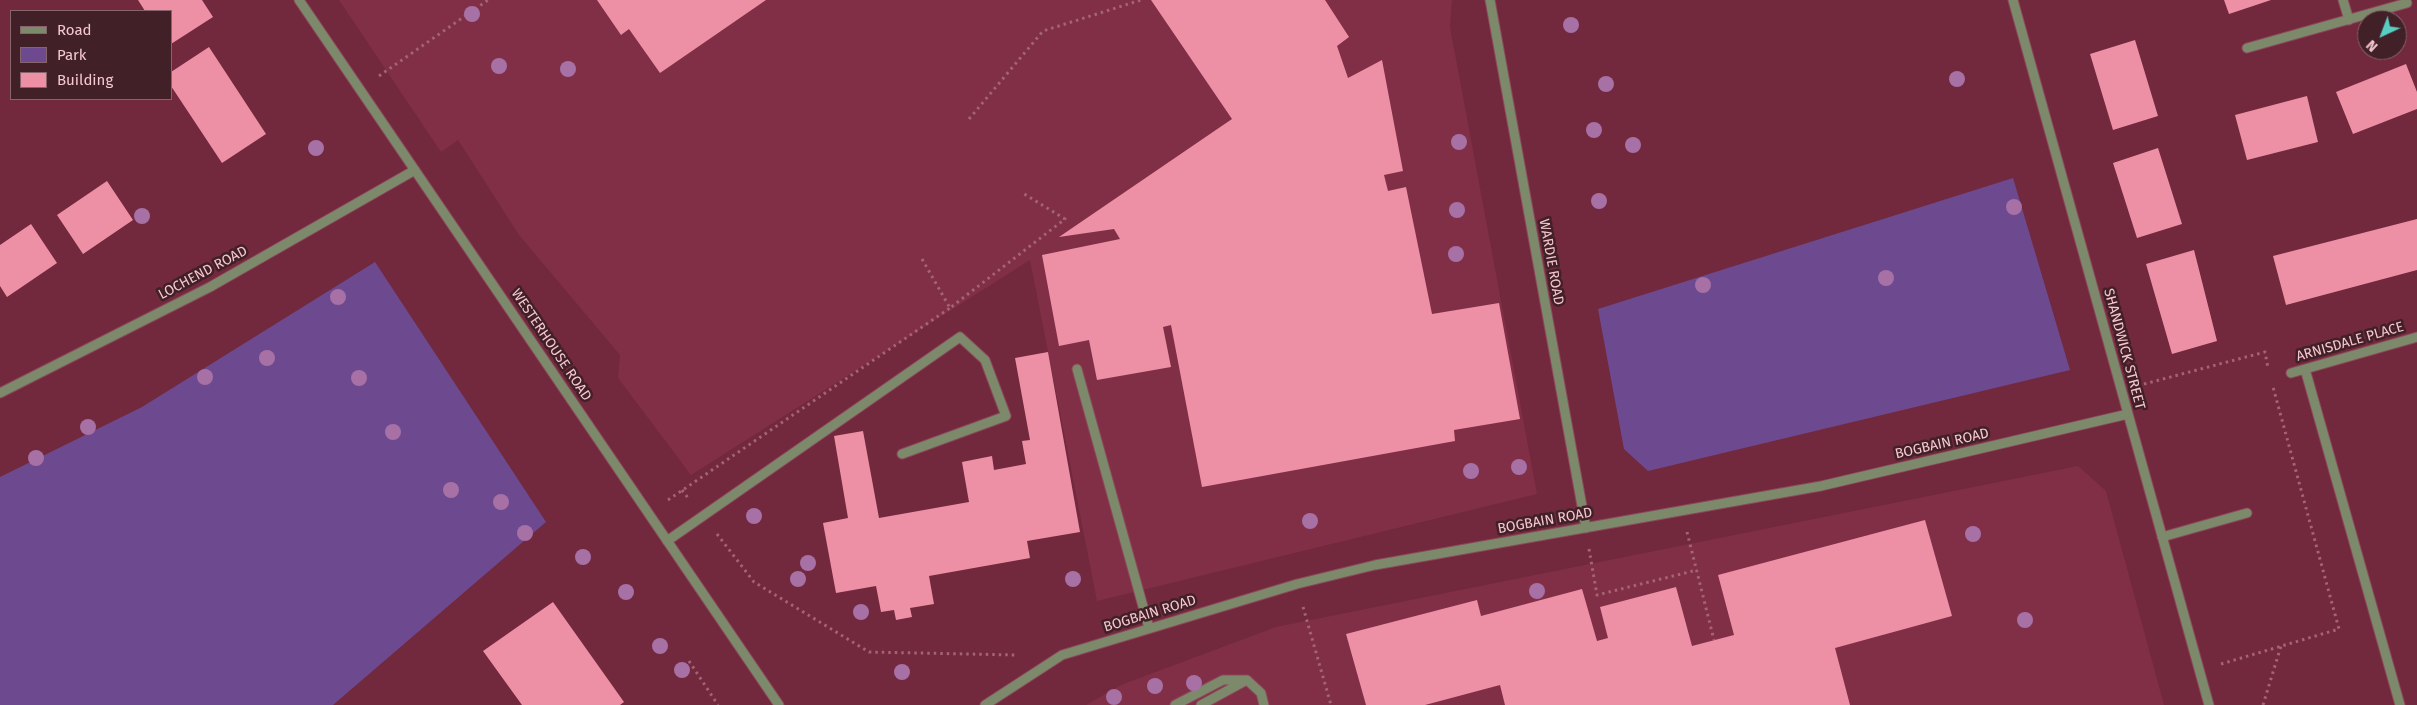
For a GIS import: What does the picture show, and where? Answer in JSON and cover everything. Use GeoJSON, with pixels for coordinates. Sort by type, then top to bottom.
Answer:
{"type":"FeatureCollection","features":[{"type":"Feature","properties":{"kind":"street","name":"WESTERHOUSE ROAD"},"geometry":{"type":"LineString","coordinates":[[299,0],[779,705]]}},
{"type":"Feature","properties":{"kind":"street","name":"WARDIE ROAD"},"geometry":{"type":"LineString","coordinates":[[1490,0],[1493,26],[1586,528]]}},
{"type":"Feature","properties":{"kind":"street","name":"SHANDWICK STREET"},"geometry":{"type":"LineString","coordinates":[[2013,0],[2209,705]]}},
{"type":"Feature","properties":{"kind":"street"},"geometry":{"type":"LineString","coordinates":[[2343,0],[2349,20]]}},
{"type":"Feature","properties":{"kind":"street"},"geometry":{"type":"LineString","coordinates":[[2247,48],[2407,3]]}},
{"type":"Feature","properties":{"kind":"street","name":"LOCHEND ROAD"},"geometry":{"type":"LineString","coordinates":[[0,393],[210,287],[415,170]]}},
{"type":"Feature","properties":{"kind":"street"},"geometry":{"type":"LineString","coordinates":[[668,540],[960,337],[985,360],[1006,416],[902,454]]}},
{"type":"Feature","properties":{"kind":"street","name":"ARNISDALE PLACE"},"geometry":{"type":"LineString","coordinates":[[2291,373],[2417,337]]}},
{"type":"Feature","properties":{"kind":"street"},"geometry":{"type":"LineString","coordinates":[[1077,369],[1150,628]]}},
{"type":"Feature","properties":{"kind":"street"},"geometry":{"type":"LineString","coordinates":[[2305,369],[2400,705]]}},
{"type":"Feature","properties":{"kind":"street","name":"BOGBAIN ROAD"},"geometry":{"type":"LineString","coordinates":[[985,705],[1062,655],[1297,584],[1375,565],[1821,486],[2128,414]]}},
{"type":"Feature","properties":{"kind":"street"},"geometry":{"type":"LineString","coordinates":[[2162,537],[2247,513]]}},
{"type":"Feature","properties":{"kind":"street"},"geometry":{"type":"LineString","coordinates":[[1175,705],[1223,680],[1247,680],[1261,693],[1264,705]]}},
{"type":"Feature","properties":{"kind":"street"},"geometry":{"type":"LineString","coordinates":[[1201,705],[1247,680]]}},
{"type":"Feature","properties":{"kind":"path"},"geometry":{"type":"LineString","coordinates":[[360,89],[488,0]]}},
{"type":"Feature","properties":{"kind":"path"},"geometry":{"type":"LineString","coordinates":[[969,119],[1043,31],[1141,0]]}},
{"type":"Feature","properties":{"kind":"path"},"geometry":{"type":"LineString","coordinates":[[649,513],[950,308],[1066,219],[1020,192]]}},
{"type":"Feature","properties":{"kind":"path"},"geometry":{"type":"LineString","coordinates":[[922,260],[950,308]]}},
{"type":"Feature","properties":{"kind":"path"},"geometry":{"type":"LineString","coordinates":[[2121,390],[2265,352],[2339,629],[2200,670]]}},
{"type":"Feature","properties":{"kind":"path"},"geometry":{"type":"LineString","coordinates":[[2271,380],[2291,373]]}},
{"type":"Feature","properties":{"kind":"path"},"geometry":{"type":"LineString","coordinates":[[682,490],[754,582],[869,652],[1062,655]]}},
{"type":"Feature","properties":{"kind":"path"},"geometry":{"type":"LineString","coordinates":[[1681,511],[1714,640]]}},
{"type":"Feature","properties":{"kind":"path"},"geometry":{"type":"LineString","coordinates":[[1586,528],[1597,594],[1697,570]]}},
{"type":"Feature","properties":{"kind":"path"},"geometry":{"type":"LineString","coordinates":[[1297,584],[1331,705]]}},
{"type":"Feature","properties":{"kind":"path"},"geometry":{"type":"LineString","coordinates":[[2263,705],[2281,646]]}},
{"type":"Feature","properties":{"kind":"path"},"geometry":{"type":"LineString","coordinates":[[689,661],[718,705]]}},
{"type":"Feature","properties":{"kind":"shaded area"},"geometry":{"type":"Polygon","coordinates":[[[339,0],[1452,0],[1450,27],[1537,494],[1097,601],[1030,260],[691,475],[618,378],[620,355],[519,235],[458,140],[441,152],[339,0]]]}},
{"type":"Feature","properties":{"kind":"shaded area"},"geometry":{"type":"Polygon","coordinates":[[[2078,466],[2106,491],[2164,705],[1086,705],[1121,685],[1276,627],[2078,466]]]}},
{"type":"Feature","properties":{"kind":"green space"},"geometry":{"type":"Polygon","coordinates":[[[2013,178],[2070,370],[1648,471],[1624,449],[1598,309],[2013,178]]]}},
{"type":"Feature","properties":{"kind":"green space"},"geometry":{"type":"Polygon","coordinates":[[[375,262],[546,522],[333,705],[0,705],[0,477],[142,407],[375,262]]]}},
{"type":"Feature","properties":{"kind":"building"},"geometry":{"type":"Polygon","coordinates":[[[138,0],[202,0],[213,17],[172,43],[172,10],[144,10],[138,0]]]}},
{"type":"Feature","properties":{"kind":"building"},"geometry":{"type":"Polygon","coordinates":[[[597,0],[766,0],[660,73],[629,29],[621,35],[597,0]]]}},
{"type":"Feature","properties":{"kind":"building"},"geometry":{"type":"Polygon","coordinates":[[[1151,0],[1325,0],[1349,37],[1337,46],[1348,78],[1382,60],[1403,171],[1384,175],[1388,191],[1406,187],[1432,314],[1499,303],[1520,419],[1454,430],[1455,441],[1202,487],[1171,325],[1163,327],[1171,367],[1097,380],[1089,340],[1059,346],[1042,255],[1120,239],[1114,229],[1059,237],[1232,119],[1151,0]]]}},
{"type":"Feature","properties":{"kind":"building"},"geometry":{"type":"Polygon","coordinates":[[[2224,0],[2271,0],[2229,14],[2224,0]]]}},
{"type":"Feature","properties":{"kind":"building"},"geometry":{"type":"Polygon","coordinates":[[[2135,40],[2158,116],[2113,130],[2090,54],[2135,40]]]}},
{"type":"Feature","properties":{"kind":"building"},"geometry":{"type":"Polygon","coordinates":[[[209,47],[266,134],[222,163],[172,88],[172,71],[209,47]]]}},
{"type":"Feature","properties":{"kind":"building"},"geometry":{"type":"Polygon","coordinates":[[[2406,64],[2417,92],[2417,109],[2353,134],[2336,92],[2406,64]]]}},
{"type":"Feature","properties":{"kind":"building"},"geometry":{"type":"Polygon","coordinates":[[[2307,96],[2318,142],[2247,160],[2235,115],[2307,96]]]}},
{"type":"Feature","properties":{"kind":"building"},"geometry":{"type":"Polygon","coordinates":[[[2158,148],[2182,224],[2137,238],[2113,163],[2158,148]]]}},
{"type":"Feature","properties":{"kind":"building"},"geometry":{"type":"Polygon","coordinates":[[[107,181],[133,220],[83,254],[57,215],[107,181]]]}},
{"type":"Feature","properties":{"kind":"building"},"geometry":{"type":"Polygon","coordinates":[[[2417,219],[2417,270],[2286,305],[2273,256],[2417,219]]]}},
{"type":"Feature","properties":{"kind":"building"},"geometry":{"type":"Polygon","coordinates":[[[31,224],[57,263],[7,297],[0,286],[0,245],[31,224]]]}},
{"type":"Feature","properties":{"kind":"building"},"geometry":{"type":"Polygon","coordinates":[[[2194,250],[2217,341],[2172,354],[2146,264],[2194,250]]]}},
{"type":"Feature","properties":{"kind":"building"},"geometry":{"type":"Polygon","coordinates":[[[1048,352],[1080,532],[1027,541],[1030,558],[929,576],[934,604],[910,608],[912,617],[896,620],[894,610],[881,612],[876,586],[836,593],[823,523],[848,518],[834,436],[863,431],[879,518],[969,502],[962,462],[992,456],[994,470],[1026,464],[1022,441],[1030,440],[1015,358],[1048,352]]]}},
{"type":"Feature","properties":{"kind":"building"},"geometry":{"type":"Polygon","coordinates":[[[1925,520],[1952,616],[1835,648],[1850,705],[1505,705],[1500,685],[1425,705],[1366,705],[1346,634],[1477,600],[1481,616],[1582,589],[1597,641],[1608,638],[1600,607],[1676,587],[1692,646],[1734,635],[1718,575],[1925,520]]]}},
{"type":"Feature","properties":{"kind":"building"},"geometry":{"type":"Polygon","coordinates":[[[553,602],[624,702],[620,705],[522,705],[483,651],[553,602]]]}}]}
